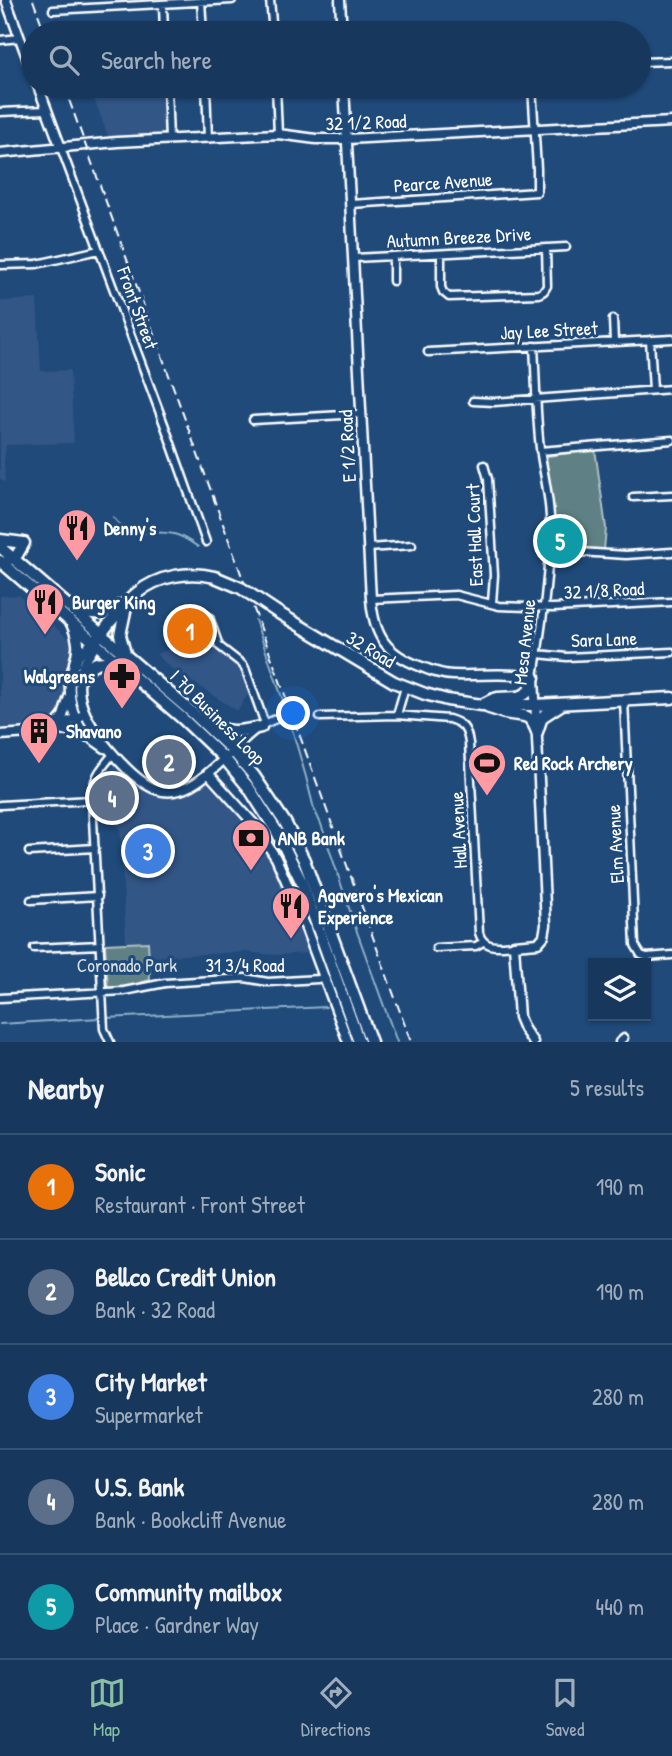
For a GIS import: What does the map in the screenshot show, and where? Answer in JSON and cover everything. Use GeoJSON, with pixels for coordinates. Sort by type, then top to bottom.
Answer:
{"type":"FeatureCollection","features":[{"type":"Feature","properties":{"kind":"main road"},"geometry":{"type":"LineString","coordinates":[[0,540],[24,543]]}},
{"type":"Feature","properties":{"kind":"main road"},"geometry":{"type":"LineString","coordinates":[[0,562],[13,558],[24,543]]}},
{"type":"Feature","properties":{"kind":"main road"},"geometry":{"type":"LineString","coordinates":[[24,543],[27,569]]}},
{"type":"Feature","properties":{"kind":"main road","name":"I 70 Business Loop"},"geometry":{"type":"LineString","coordinates":[[0,547],[60,598],[132,674],[229,755],[288,851],[309,901],[359,1042]]}},
{"type":"Feature","properties":{"kind":"main road","name":"I 70 Business Loop"},"geometry":{"type":"LineString","coordinates":[[0,562],[72,623],[125,654],[195,715],[270,799],[295,841],[310,876],[371,1042]]}},
{"type":"Feature","properties":{"kind":"main road","name":"32 Road"},"geometry":{"type":"LineString","coordinates":[[99,637],[139,591],[170,577],[196,573],[215,577],[241,588],[365,666],[405,687],[439,698],[482,705],[672,698]]}},
{"type":"Feature","properties":{"kind":"main road"},"geometry":{"type":"LineString","coordinates":[[60,598],[94,614],[104,613],[128,603]]}},
{"type":"Feature","properties":{"kind":"main road"},"geometry":{"type":"LineString","coordinates":[[125,654],[120,630],[128,603]]}},
{"type":"Feature","properties":{"kind":"main road"},"geometry":{"type":"LineString","coordinates":[[72,623],[79,646],[75,663]]}},
{"type":"Feature","properties":{"kind":"main road"},"geometry":{"type":"LineString","coordinates":[[80,678],[90,666],[101,661],[113,663],[132,674]]}},
{"type":"Feature","properties":{"kind":"main road"},"geometry":{"type":"LineString","coordinates":[[482,705],[495,698],[515,698],[526,694],[532,687],[534,677]]}},
{"type":"Feature","properties":{"kind":"main road"},"geometry":{"type":"LineString","coordinates":[[537,732],[542,718],[563,704]]}},
{"type":"Feature","properties":{"kind":"main road"},"geometry":{"type":"LineString","coordinates":[[482,705],[505,713],[526,716],[532,720],[537,732]]}},
{"type":"Feature","properties":{"kind":"main road"},"geometry":{"type":"LineString","coordinates":[[195,715],[228,732],[239,732],[263,725]]}},
{"type":"Feature","properties":{"kind":"street"},"geometry":{"type":"LineString","coordinates":[[0,40],[20,38],[6,0]]}},
{"type":"Feature","properties":{"kind":"street"},"geometry":{"type":"LineString","coordinates":[[53,10],[232,0]]}},
{"type":"Feature","properties":{"kind":"street"},"geometry":{"type":"LineString","coordinates":[[270,0],[272,21]]}},
{"type":"Feature","properties":{"kind":"street"},"geometry":{"type":"LineString","coordinates":[[340,0],[341,21]]}},
{"type":"Feature","properties":{"kind":"street"},"geometry":{"type":"LineString","coordinates":[[201,1],[202,21]]}},
{"type":"Feature","properties":{"kind":"street"},"geometry":{"type":"LineString","coordinates":[[163,5],[164,21]]}},
{"type":"Feature","properties":{"kind":"street"},"geometry":{"type":"LineString","coordinates":[[651,62],[672,61]]}},
{"type":"Feature","properties":{"kind":"street","name":"Front Street"},"geometry":{"type":"LineString","coordinates":[[42,98],[206,542]]}},
{"type":"Feature","properties":{"kind":"street"},"geometry":{"type":"LineString","coordinates":[[167,98],[169,139]]}},
{"type":"Feature","properties":{"kind":"street"},"geometry":{"type":"LineString","coordinates":[[206,98],[208,138]]}},
{"type":"Feature","properties":{"kind":"street"},"geometry":{"type":"LineString","coordinates":[[276,98],[278,134]]}},
{"type":"Feature","properties":{"kind":"street","name":"E 1/2 Road"},"geometry":{"type":"LineString","coordinates":[[345,98],[373,620],[379,636],[391,650],[407,661],[446,675],[511,674],[534,677]]}},
{"type":"Feature","properties":{"kind":"street"},"geometry":{"type":"LineString","coordinates":[[533,98],[535,129]]}},
{"type":"Feature","properties":{"kind":"street"},"geometry":{"type":"LineString","coordinates":[[0,112],[46,110]]}},
{"type":"Feature","properties":{"kind":"street","name":"32 1/2 Road"},"geometry":{"type":"LineString","coordinates":[[0,153],[169,139],[278,134],[308,139],[347,139],[672,122]]}},
{"type":"Feature","properties":{"kind":"street","name":"Pearce Avenue"},"geometry":{"type":"LineString","coordinates":[[351,204],[537,192],[535,129]]}},
{"type":"Feature","properties":{"kind":"street","name":"Autumn Breeze Drive"},"geometry":{"type":"LineString","coordinates":[[354,258],[566,247]]}},
{"type":"Feature","properties":{"kind":"street"},"geometry":{"type":"LineString","coordinates":[[441,254],[441,287],[449,297],[508,296],[539,294],[544,291],[548,280],[546,248]]}},
{"type":"Feature","properties":{"kind":"street"},"geometry":{"type":"LineString","coordinates":[[0,265],[37,264],[99,250]]}},
{"type":"Feature","properties":{"kind":"street"},"geometry":{"type":"LineString","coordinates":[[393,256],[393,281]]}},
{"type":"Feature","properties":{"kind":"street"},"geometry":{"type":"LineString","coordinates":[[613,319],[614,342]]}},
{"type":"Feature","properties":{"kind":"street","name":"Jay Lee Street"},"geometry":{"type":"LineString","coordinates":[[428,352],[672,339]]}},
{"type":"Feature","properties":{"kind":"street"},"geometry":{"type":"LineString","coordinates":[[650,340],[653,390]]}},
{"type":"Feature","properties":{"kind":"street","name":"Mesa Avenue"},"geometry":{"type":"LineString","coordinates":[[514,945],[535,944],[542,940],[546,925],[534,677],[544,608],[548,493],[540,451],[534,346]]}},
{"type":"Feature","properties":{"kind":"street"},"geometry":{"type":"LineString","coordinates":[[473,401],[494,402],[672,389]]}},
{"type":"Feature","properties":{"kind":"street"},"geometry":{"type":"LineString","coordinates":[[253,420],[361,414]]}},
{"type":"Feature","properties":{"kind":"street"},"geometry":{"type":"LineString","coordinates":[[540,451],[672,440]]}},
{"type":"Feature","properties":{"kind":"street","name":"East Hall Court"},"geometry":{"type":"LineString","coordinates":[[484,465],[488,478],[494,575],[492,604]]}},
{"type":"Feature","properties":{"kind":"street"},"geometry":{"type":"LineString","coordinates":[[633,497],[672,495]]}},
{"type":"Feature","properties":{"kind":"street"},"geometry":{"type":"LineString","coordinates":[[368,548],[412,545]]}},
{"type":"Feature","properties":{"kind":"street"},"geometry":{"type":"LineString","coordinates":[[548,550],[626,555],[672,552]]}},
{"type":"Feature","properties":{"kind":"street","name":"32 1/8 Road"},"geometry":{"type":"LineString","coordinates":[[370,599],[456,595],[499,606],[544,608],[672,602]]}},
{"type":"Feature","properties":{"kind":"street"},"geometry":{"type":"LineString","coordinates":[[209,617],[219,646],[245,668],[263,725]]}},
{"type":"Feature","properties":{"kind":"street","name":"32 Road"},"geometry":{"type":"LineString","coordinates":[[75,663],[86,647],[99,637]]}},
{"type":"Feature","properties":{"kind":"street","name":"32 Road"},"geometry":{"type":"LineString","coordinates":[[80,678],[99,637]]}},
{"type":"Feature","properties":{"kind":"street","name":"Sara Lane"},"geometry":{"type":"LineString","coordinates":[[538,654],[567,657],[672,652]]}},
{"type":"Feature","properties":{"kind":"street"},"geometry":{"type":"LineString","coordinates":[[50,730],[63,716],[75,663]]}},
{"type":"Feature","properties":{"kind":"street"},"geometry":{"type":"LineString","coordinates":[[80,678],[80,716],[85,732],[94,741]]}},
{"type":"Feature","properties":{"kind":"street"},"geometry":{"type":"LineString","coordinates":[[320,717],[397,715],[405,687]]}},
{"type":"Feature","properties":{"kind":"street"},"geometry":{"type":"LineString","coordinates":[[70,691],[72,705],[113,754],[141,781],[158,790],[179,790],[190,786],[263,725],[279,718]]}},
{"type":"Feature","properties":{"kind":"street","name":"Elm Avenue"},"geometry":{"type":"LineString","coordinates":[[624,700],[635,945],[641,955],[647,957],[672,956]]}},
{"type":"Feature","properties":{"kind":"street","name":"Hall Avenue"},"geometry":{"type":"LineString","coordinates":[[397,715],[449,719],[457,721],[468,732],[479,933],[483,943]]}},
{"type":"Feature","properties":{"kind":"street"},"geometry":{"type":"LineString","coordinates":[[50,730],[80,716]]}},
{"type":"Feature","properties":{"kind":"street"},"geometry":{"type":"LineString","coordinates":[[0,735],[50,730],[75,731],[113,754]]}},
{"type":"Feature","properties":{"kind":"street"},"geometry":{"type":"LineString","coordinates":[[110,1042],[104,1029],[92,800],[96,775],[113,754]]}},
{"type":"Feature","properties":{"kind":"street"},"geometry":{"type":"LineString","coordinates":[[208,773],[254,824],[276,858],[302,918],[348,1042]]}},
{"type":"Feature","properties":{"kind":"street"},"geometry":{"type":"LineString","coordinates":[[0,805],[92,800]]}},
{"type":"Feature","properties":{"kind":"street"},"geometry":{"type":"LineString","coordinates":[[29,852],[95,848]]}},
{"type":"Feature","properties":{"kind":"street"},"geometry":{"type":"LineString","coordinates":[[32,900],[98,896]]}},
{"type":"Feature","properties":{"kind":"street"},"geometry":{"type":"LineString","coordinates":[[436,948],[476,946],[483,943],[492,946],[514,945],[519,1017],[533,1042]]}},
{"type":"Feature","properties":{"kind":"street"},"geometry":{"type":"LineString","coordinates":[[34,948],[100,945]]}},
{"type":"Feature","properties":{"kind":"street","name":"31 3/4 Road"},"geometry":{"type":"LineString","coordinates":[[0,998],[124,991],[164,983],[245,978],[268,982],[324,977]]}},
{"type":"Feature","properties":{"kind":"shaded area"},"geometry":{"type":"Polygon","coordinates":[[[94,98],[164,98],[166,137],[110,141],[94,98]]]}},
{"type":"Feature","properties":{"kind":"shaded area"},"geometry":{"type":"Polygon","coordinates":[[[37,299],[41,371],[70,370],[74,443],[6,445],[5,483],[0,478],[0,301],[37,299]]]}},
{"type":"Feature","properties":{"kind":"shaded area"},"geometry":{"type":"Polygon","coordinates":[[[19,595],[71,641],[72,657],[63,688],[63,707],[55,719],[45,725],[0,728],[0,596],[19,595]]]}},
{"type":"Feature","properties":{"kind":"shaded area"},"geometry":{"type":"Polygon","coordinates":[[[211,634],[222,653],[240,666],[251,695],[247,696],[237,711],[171,668],[156,654],[211,634]]]}},
{"type":"Feature","properties":{"kind":"shaded area"},"geometry":{"type":"Polygon","coordinates":[[[114,766],[139,788],[159,796],[181,796],[208,782],[213,786],[263,846],[310,953],[274,955],[244,952],[149,957],[148,943],[126,943],[120,828],[107,818],[98,818],[99,787],[104,776],[114,766]]]}},
{"type":"Feature","properties":{"kind":"green space"},"geometry":{"type":"Polygon","coordinates":[[[595,449],[606,528],[604,550],[553,548],[554,511],[546,459],[548,456],[595,449]]]}},
{"type":"Feature","properties":{"kind":"green space","name":"Coronado Park"},"geometry":{"type":"Polygon","coordinates":[[[148,942],[150,980],[108,988],[105,944],[148,942]]]}},
{"type":"Feature","properties":{"kind":"waterway"},"geometry":{"type":"LineString","coordinates":[[113,517],[127,530],[174,534],[198,547]]}},
{"type":"Feature","properties":{"kind":"waterway"},"geometry":{"type":"LineString","coordinates":[[255,620],[287,712],[314,809],[397,1042]]}},
{"type":"Feature","properties":{"kind":"waterway"},"geometry":{"type":"LineString","coordinates":[[106,1018],[326,1007]]}},
{"type":"Feature","properties":{"kind":"waterway"},"geometry":{"type":"LineString","coordinates":[[0,1024],[100,1018]]}},
{"type":"Feature","properties":{"kind":"railway"},"geometry":{"type":"LineString","coordinates":[[33,0],[41,21]]}},
{"type":"Feature","properties":{"kind":"railway"},"geometry":{"type":"LineString","coordinates":[[68,98],[411,1042]]}},
{"type":"Feature","properties":{"kind":"place","name":"Community mailbox"},"geometry":{"type":"Point","coordinates":[560,541]}},
{"type":"Feature","properties":{"kind":"place","name":"Denny's"},"geometry":{"type":"Point","coordinates":[77,562]}},
{"type":"Feature","properties":{"kind":"place","name":"Sonic"},"geometry":{"type":"Point","coordinates":[190,631]}},
{"type":"Feature","properties":{"kind":"place","name":"Burger King"},"geometry":{"type":"Point","coordinates":[45,636]}},
{"type":"Feature","properties":{"kind":"place","name":"Walgreens"},"geometry":{"type":"Point","coordinates":[122,710]}},
{"type":"Feature","properties":{"kind":"place","name":"Bellco Credit Union"},"geometry":{"type":"Point","coordinates":[169,762]}},
{"type":"Feature","properties":{"kind":"place","name":"Shavano"},"geometry":{"type":"Point","coordinates":[39,765]}},
{"type":"Feature","properties":{"kind":"place","name":"Red Rock Archery"},"geometry":{"type":"Point","coordinates":[487,797]}},
{"type":"Feature","properties":{"kind":"place","name":"U.S. Bank"},"geometry":{"type":"Point","coordinates":[112,798]}},
{"type":"Feature","properties":{"kind":"place","name":"City Market"},"geometry":{"type":"Point","coordinates":[148,851]}},
{"type":"Feature","properties":{"kind":"place","name":"ANB Bank"},"geometry":{"type":"Point","coordinates":[251,872]}},
{"type":"Feature","properties":{"kind":"place","name":"Agavero's Mexican Experience"},"geometry":{"type":"Point","coordinates":[291,940]}}]}
